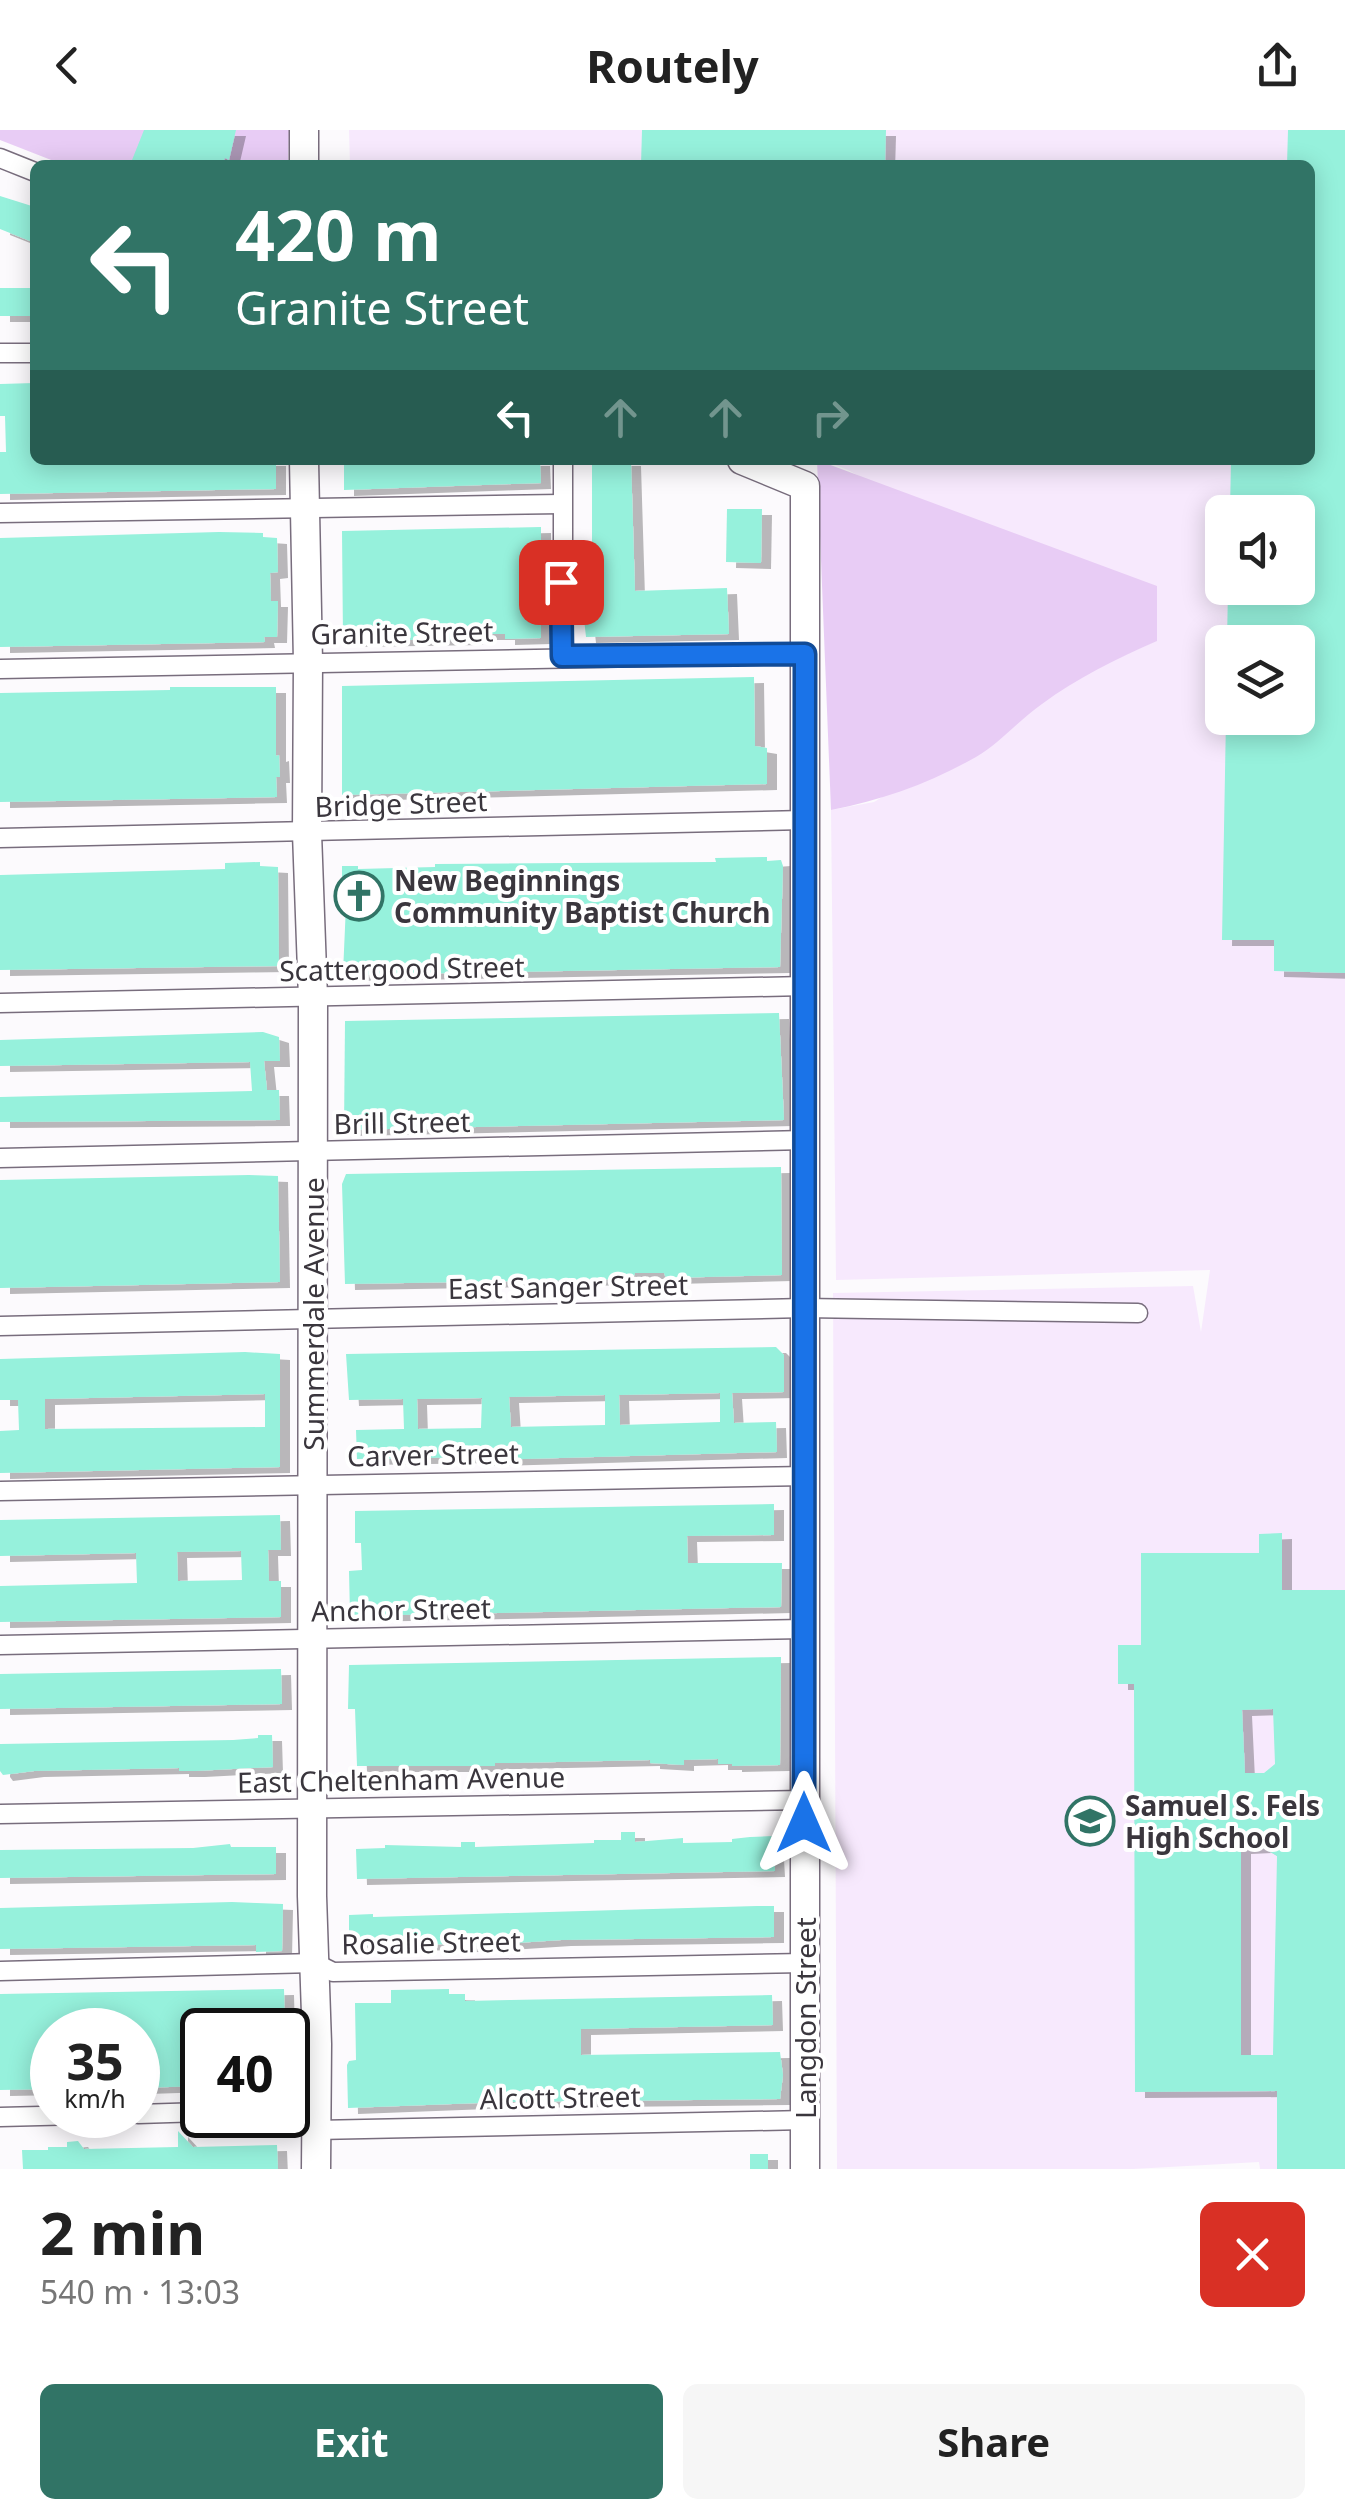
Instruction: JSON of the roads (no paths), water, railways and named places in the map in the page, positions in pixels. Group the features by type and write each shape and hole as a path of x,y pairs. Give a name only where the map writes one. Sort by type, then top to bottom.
{"street":[{"path":"304,130 304,160"},
{"path":"0,158 30,170"},
{"path":"0,353 30,353"},
{"name":"Summerdale Avenue","path":"304,465 307,834 313,998 315,1963 310,2049"},
{"path":"562,465 562,656"},
{"name":"Langdon Street","path":"754,465 805,486 805,2169"},
{"path":"0,514 562,504"},
{"name":"Granite Street","path":"0,669 805,654"},
{"name":"Bridge Street","path":"0,838 804,820"},
{"name":"Scattergood Street","path":"0,1003 804,986"},
{"name":"Brill Street","path":"0,1158 806,1140"},
{"name":"East Sanger Street","path":"0,1326 804,1308 1138,1313"},
{"name":"Carver Street","path":"0,1491 806,1476"},
{"name":"Anchor Street","path":"0,1646 804,1629"},
{"name":"East Cheltenham Avenue","path":"0,1814 803,1800"},
{"name":"Rosalie Street","path":"0,1972 315,1963 334,1972 805,1963"},
{"path":"0,2117 30,2116"},
{"name":"Alcott Street","path":"310,2117 805,2120"},
{"name":"Summerdale Avenue","path":"310,2138 316,2169"}],"place":[{"name":"New Beginnings Community Baptist Church","path":"359,896"},
{"name":"Samuel S. Fels High School","path":"1090,1821"}]}
